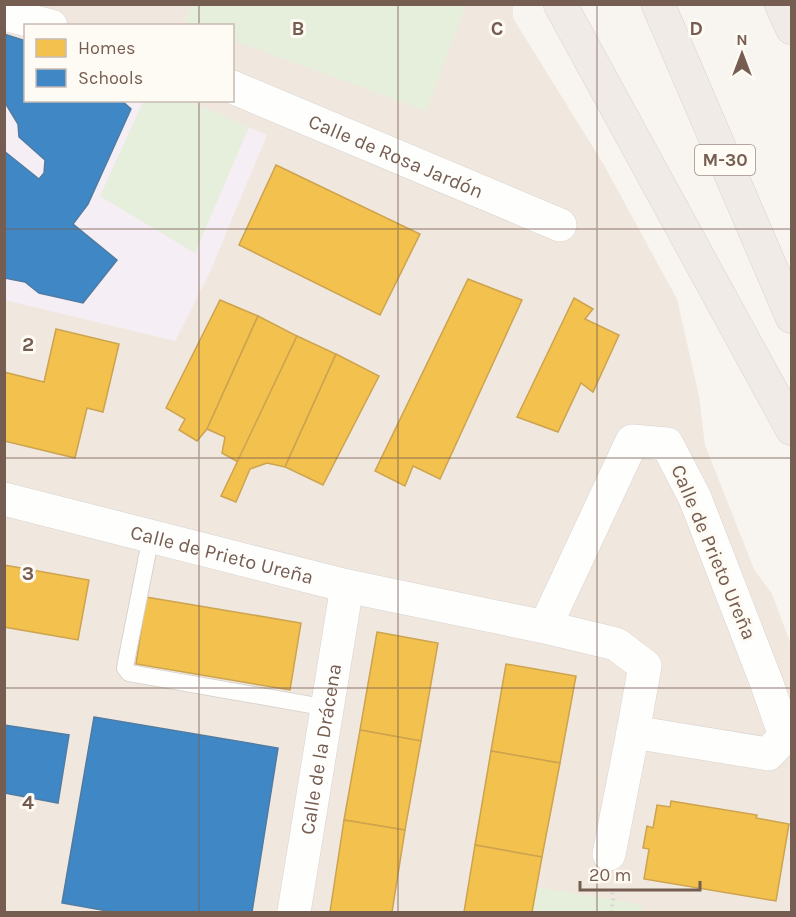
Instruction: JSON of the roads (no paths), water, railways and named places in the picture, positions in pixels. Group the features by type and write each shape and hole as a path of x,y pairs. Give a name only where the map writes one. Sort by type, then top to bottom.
{"highway":[{"path":"560,4 792,429"},
{"name":"M-30","path":"658,4 792,316"},
{"path":"781,4 792,28"}],"street":[{"path":"4,14 43,24"},
{"name":"Calle de Rosa Jardón","path":"234,88 560,225"},
{"name":"Calle de Prieto Ureña","path":"545,627 632,441 667,444 695,498 785,736 768,754 633,732"},
{"name":"Calle de Prieto Ureña","path":"4,499 348,586 616,644 645,666 609,854"},
{"name":"Calle de la Drácena","path":"294,912 348,586"}],"lane":[{"path":"151,536 126,662 129,673 328,708"}]}
